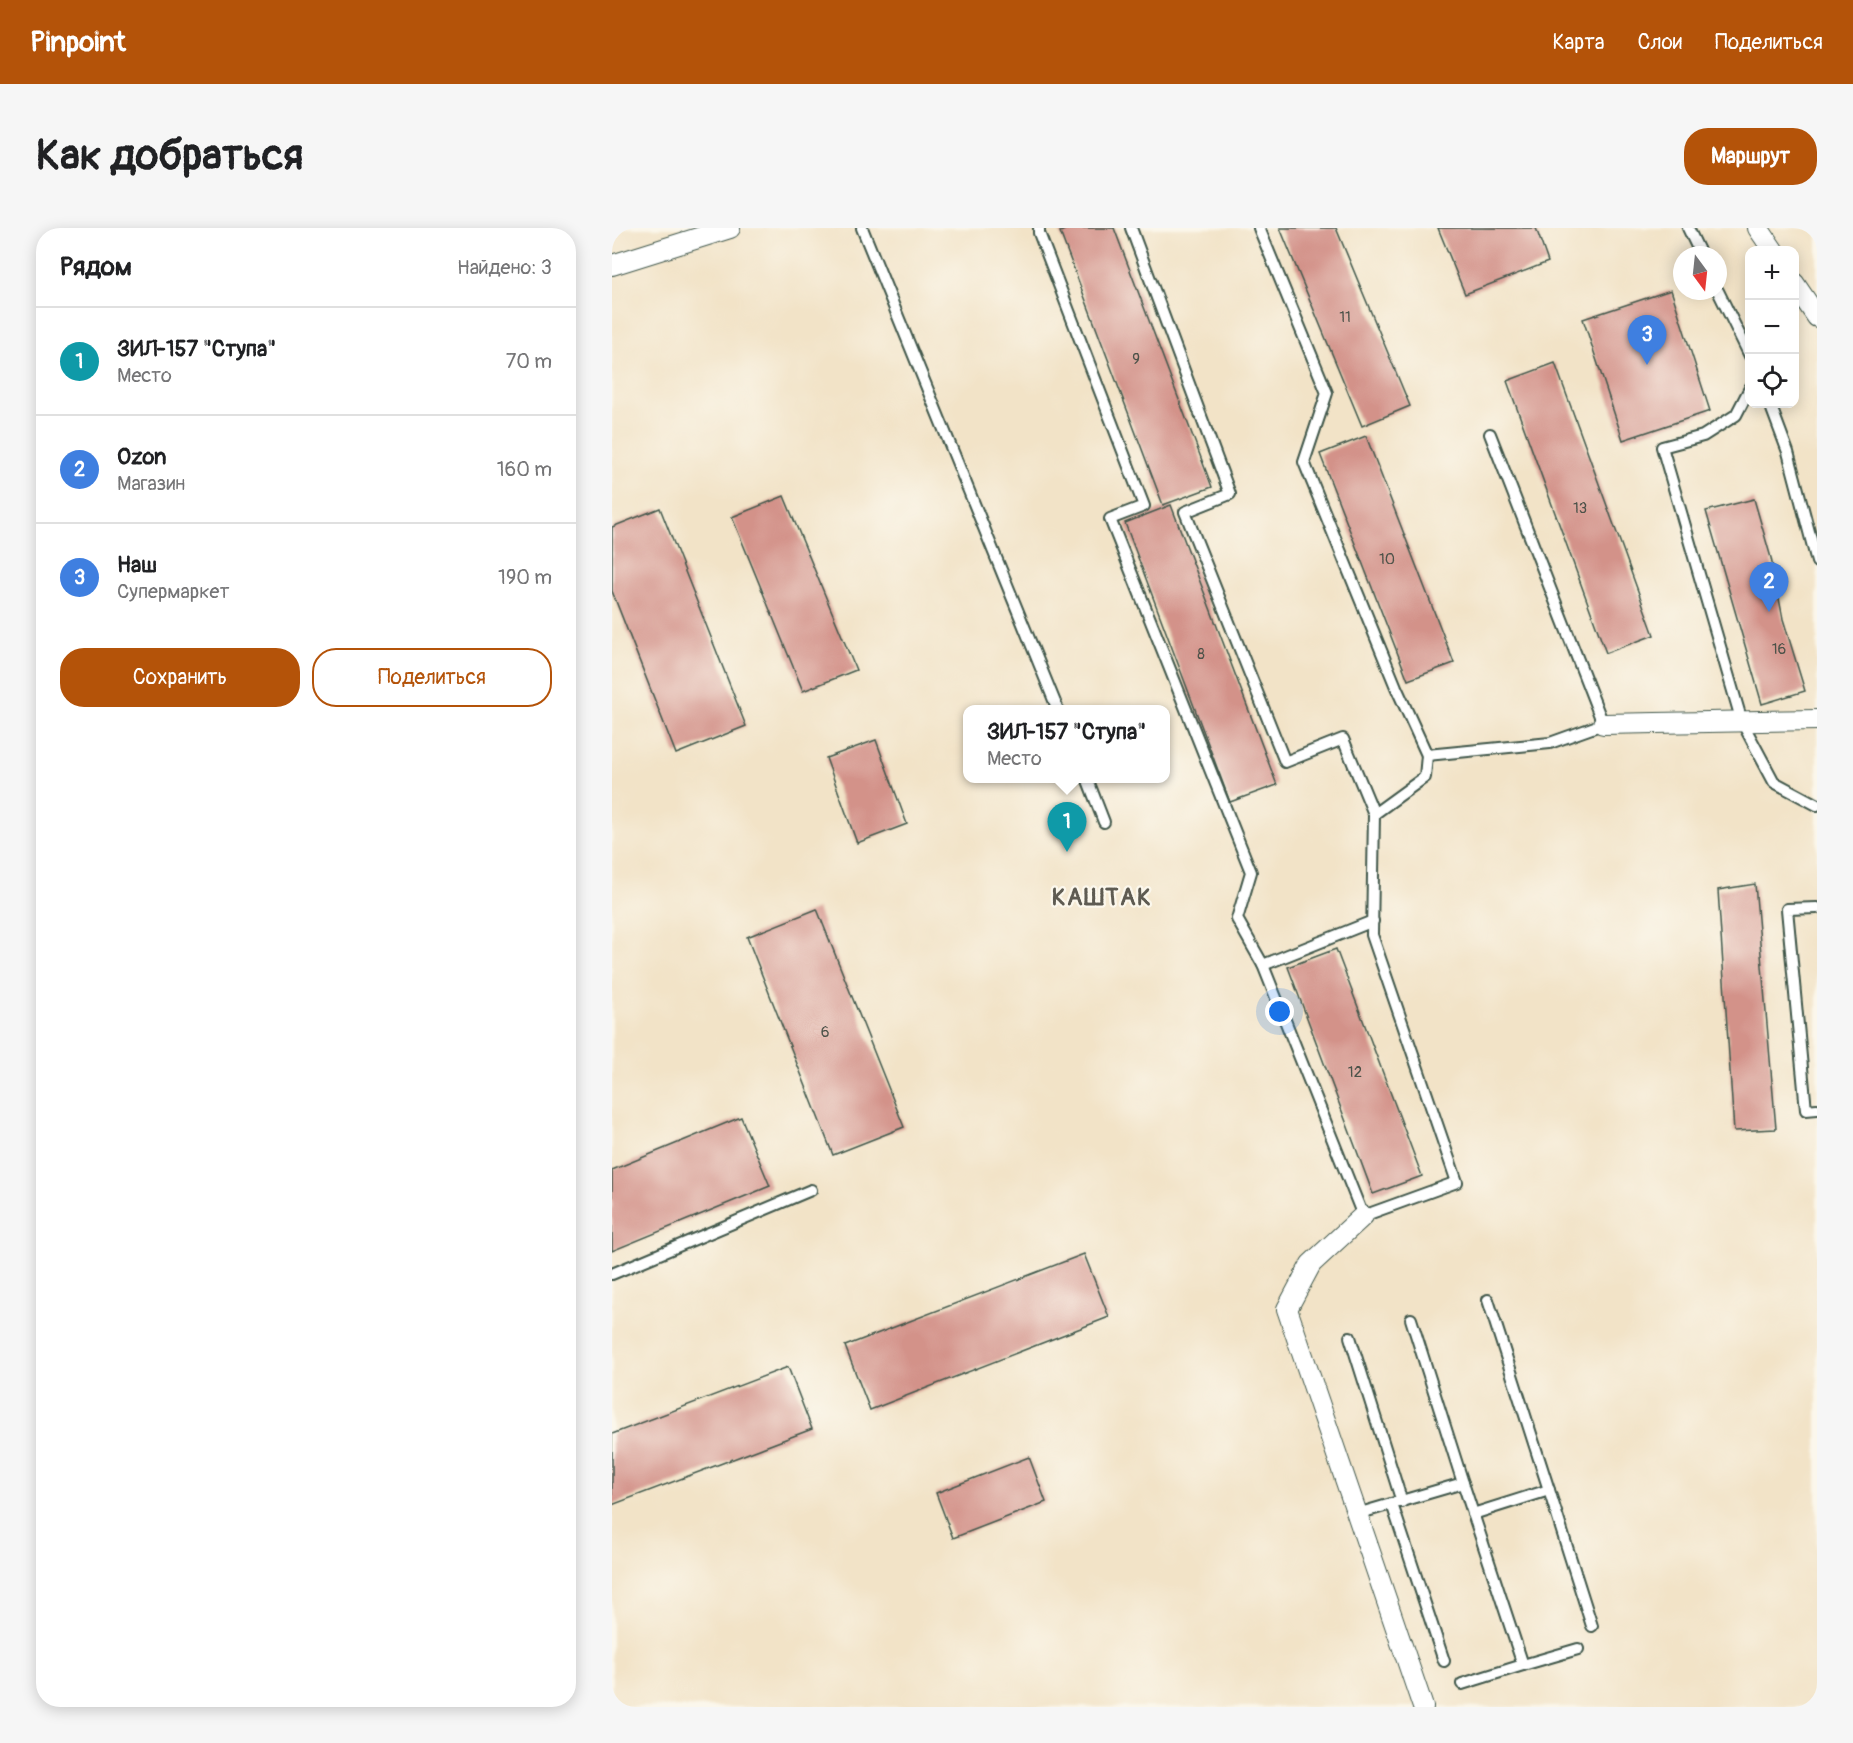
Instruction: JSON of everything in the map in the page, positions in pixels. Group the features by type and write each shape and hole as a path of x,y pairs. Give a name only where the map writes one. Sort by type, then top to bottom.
{"street":[{"path":"612,265 729,228"},
{"path":"1758,228 1770,246"},
{"path":"1799,290 1817,317"},
{"path":"1603,724 1817,720"},
{"path":"1363,1216 1311,1264 1287,1309 1423,1707"}],"lane":[{"path":"862,228 1056,705"},
{"path":"1040,228 1144,506 1110,519 1251,872 1237,919 1263,965 1363,1216 1457,1182 1372,934 1374,814 1343,739 1285,762 1185,512 1230,494 1131,228"},
{"path":"1259,228 1327,393 1304,462 1396,687 1427,755 1425,777 1374,814"},
{"path":"1688,228 1697,246"},
{"path":"1722,300 1748,354"},
{"path":"1745,396 1736,415 1703,436 1662,447 1742,722 1774,782 1817,805"},
{"path":"1772,408 1788,452 1817,562"},
{"path":"1427,755 1550,743 1603,724 1490,434"},
{"path":"1088,783 1104,822"},
{"path":"1817,908 1787,909 1806,1110 1817,1109"},
{"path":"1263,965 1373,921"},
{"path":"612,1274 811,1190"},
{"path":"1488,1300 1592,1626"},
{"path":"1411,1319 1523,1665"},
{"path":"1350,1337 1444,1661"},
{"path":"1357,1515 1463,1483"},
{"path":"1473,1514 1549,1490"},
{"path":"1462,1684 1578,1649"}],"building":[{"path":"1069,228 1114,228 1212,487 1163,505 1060,232"},
{"path":"1280,228 1336,228 1410,406 1362,426"},
{"path":"1438,228 1536,228 1548,262 1465,294"},
{"path":"1671,290 1710,411 1623,440 1583,319"},
{"path":"1555,363 1654,635 1606,653 1507,381"},
{"path":"1366,436 1454,663 1408,680 1320,454"},
{"path":"784,496 856,670 803,691 732,517"},
{"path":"1754,499 1771,558 1783,619 1805,691 1762,704 1706,511"},
{"path":"1171,505 1277,785 1230,802 1125,523"},
{"path":"660,508 746,726 676,754 612,591 612,527"},
{"path":"876,740 907,824 857,843 826,758"},
{"path":"1755,884 1776,1129 1734,1131 1718,890"},
{"path":"817,909 904,1127 833,1155 747,937"},
{"path":"1336,949 1422,1176 1373,1194 1288,967"},
{"path":"741,1117 770,1186 612,1251 612,1170"},
{"path":"1084,1254 1109,1317 870,1410 845,1346"},
{"path":"788,1367 812,1429 612,1505 612,1434"},
{"path":"1029,1457 1046,1502 953,1538 936,1493"}],"place":[{"name":"Наш","path":"1647,365"},
{"name":"Ozon","path":"1769,612"},
{"name":"ЗИЛ-157 \"Ступа\"","path":"1067,852"}],"district":[{"name":"КАШТАК","path":"1102,897"}]}
